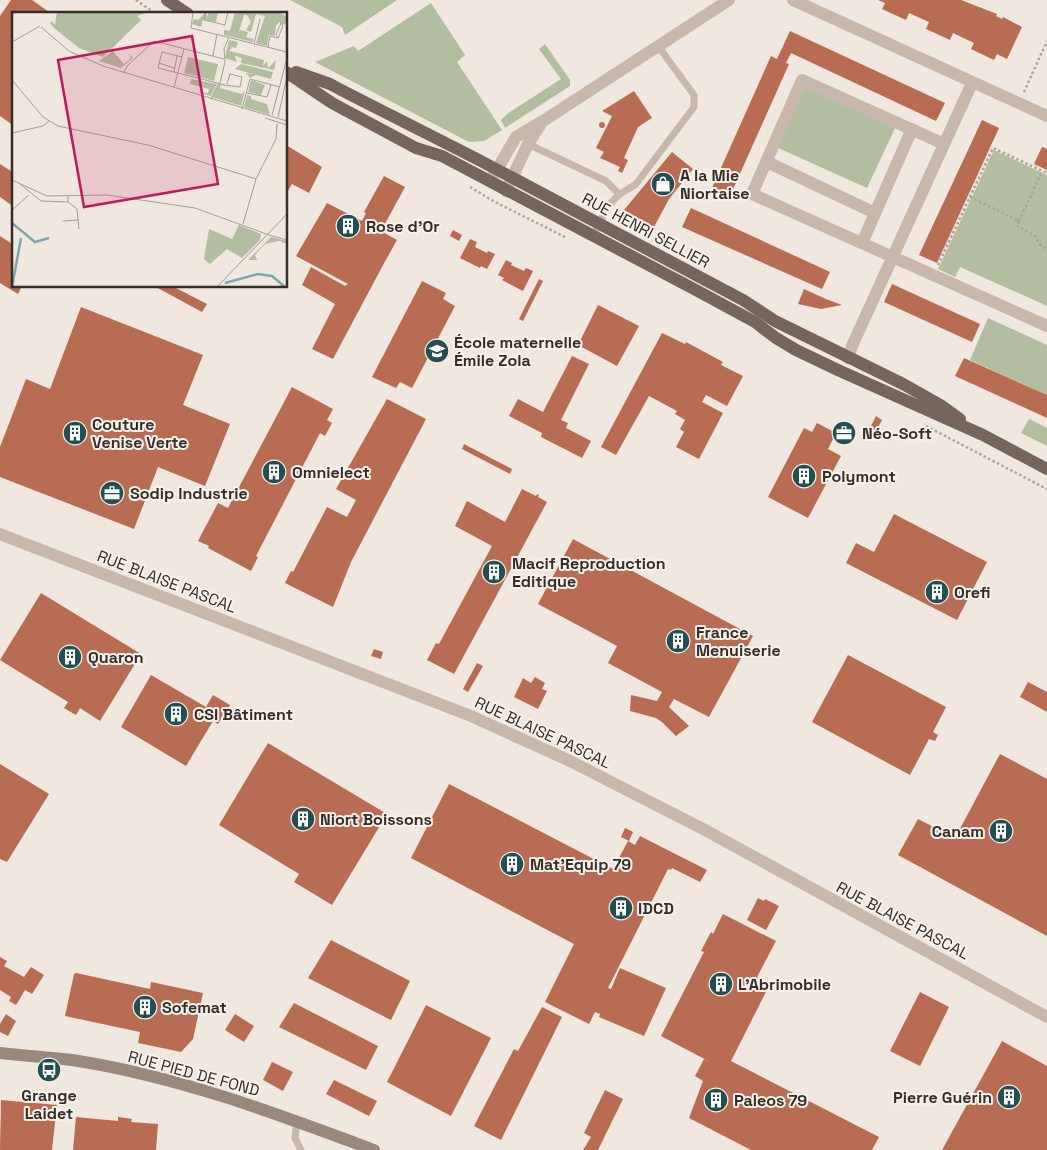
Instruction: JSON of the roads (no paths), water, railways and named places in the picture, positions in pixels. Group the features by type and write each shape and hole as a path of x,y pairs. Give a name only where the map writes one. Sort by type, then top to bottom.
{"main road":[{"path":"167,0 185,12"},
{"name":"RUE HENRI SELLIER","path":"288,71 330,84 496,169 743,300 775,321 903,384 942,406 983,435"},
{"name":"RUE HENRI SELLIER","path":"288,71 332,103 416,148 442,156 755,322 796,350 983,435 1047,469"},
{"name":"RUE PIED DE FOND","path":"0,1053 72,1060 155,1077 222,1095 297,1120 367,1149"}],"street":[{"path":"490,183 496,169 516,137 728,0"},
{"path":"794,0 1047,116"},
{"path":"944,144 802,80 752,194 1047,326"},
{"path":"848,358 972,83"},
{"path":"506,191 528,144 543,121"},
{"path":"862,243 912,129"},
{"path":"767,162 875,213"},
{"name":"RUE BLAISE PASCAL","path":"0,534 471,716 570,761 705,830 1047,1017"}],"lane":[{"path":"593,236 620,194 628,191 636,184 694,107 694,95 658,46"},
{"path":"528,144 606,181 620,194"},
{"path":"297,1120 295,1138 301,1150"}],"place":[{"name":"A la Mie Niortaise","path":"663,184"},
{"name":"Rose d'Or","path":"348,226"},
{"name":"École maternelle Émile Zola","path":"437,351"},
{"name":"Couture Venise Verte","path":"75,433"},
{"name":"Néo-Soft","path":"844,433"},
{"name":"Omnielect","path":"274,472"},
{"name":"Polymont","path":"804,476"},
{"name":"Sodip Industrie","path":"112,493"},
{"name":"Macif Reproduction Editique","path":"494,572"},
{"name":"Orefi","path":"937,592"},
{"name":"France Menuiserie","path":"678,641"},
{"name":"Quaron","path":"70,657"},
{"name":"CSI Bâtiment","path":"176,714"},
{"name":"Niort Boissons","path":"303,819"},
{"name":"Canam","path":"1001,831"},
{"name":"Mat'Equip 79","path":"512,864"},
{"name":"IDCD","path":"621,908"},
{"name":"L'Abrimobile","path":"721,984"},
{"name":"Sofemat","path":"145,1007"},
{"name":"Grange Laidet","path":"49,1070"},
{"name":"Pierre Guérin","path":"1009,1097"},
{"name":"Paleos 79","path":"716,1100"}]}
